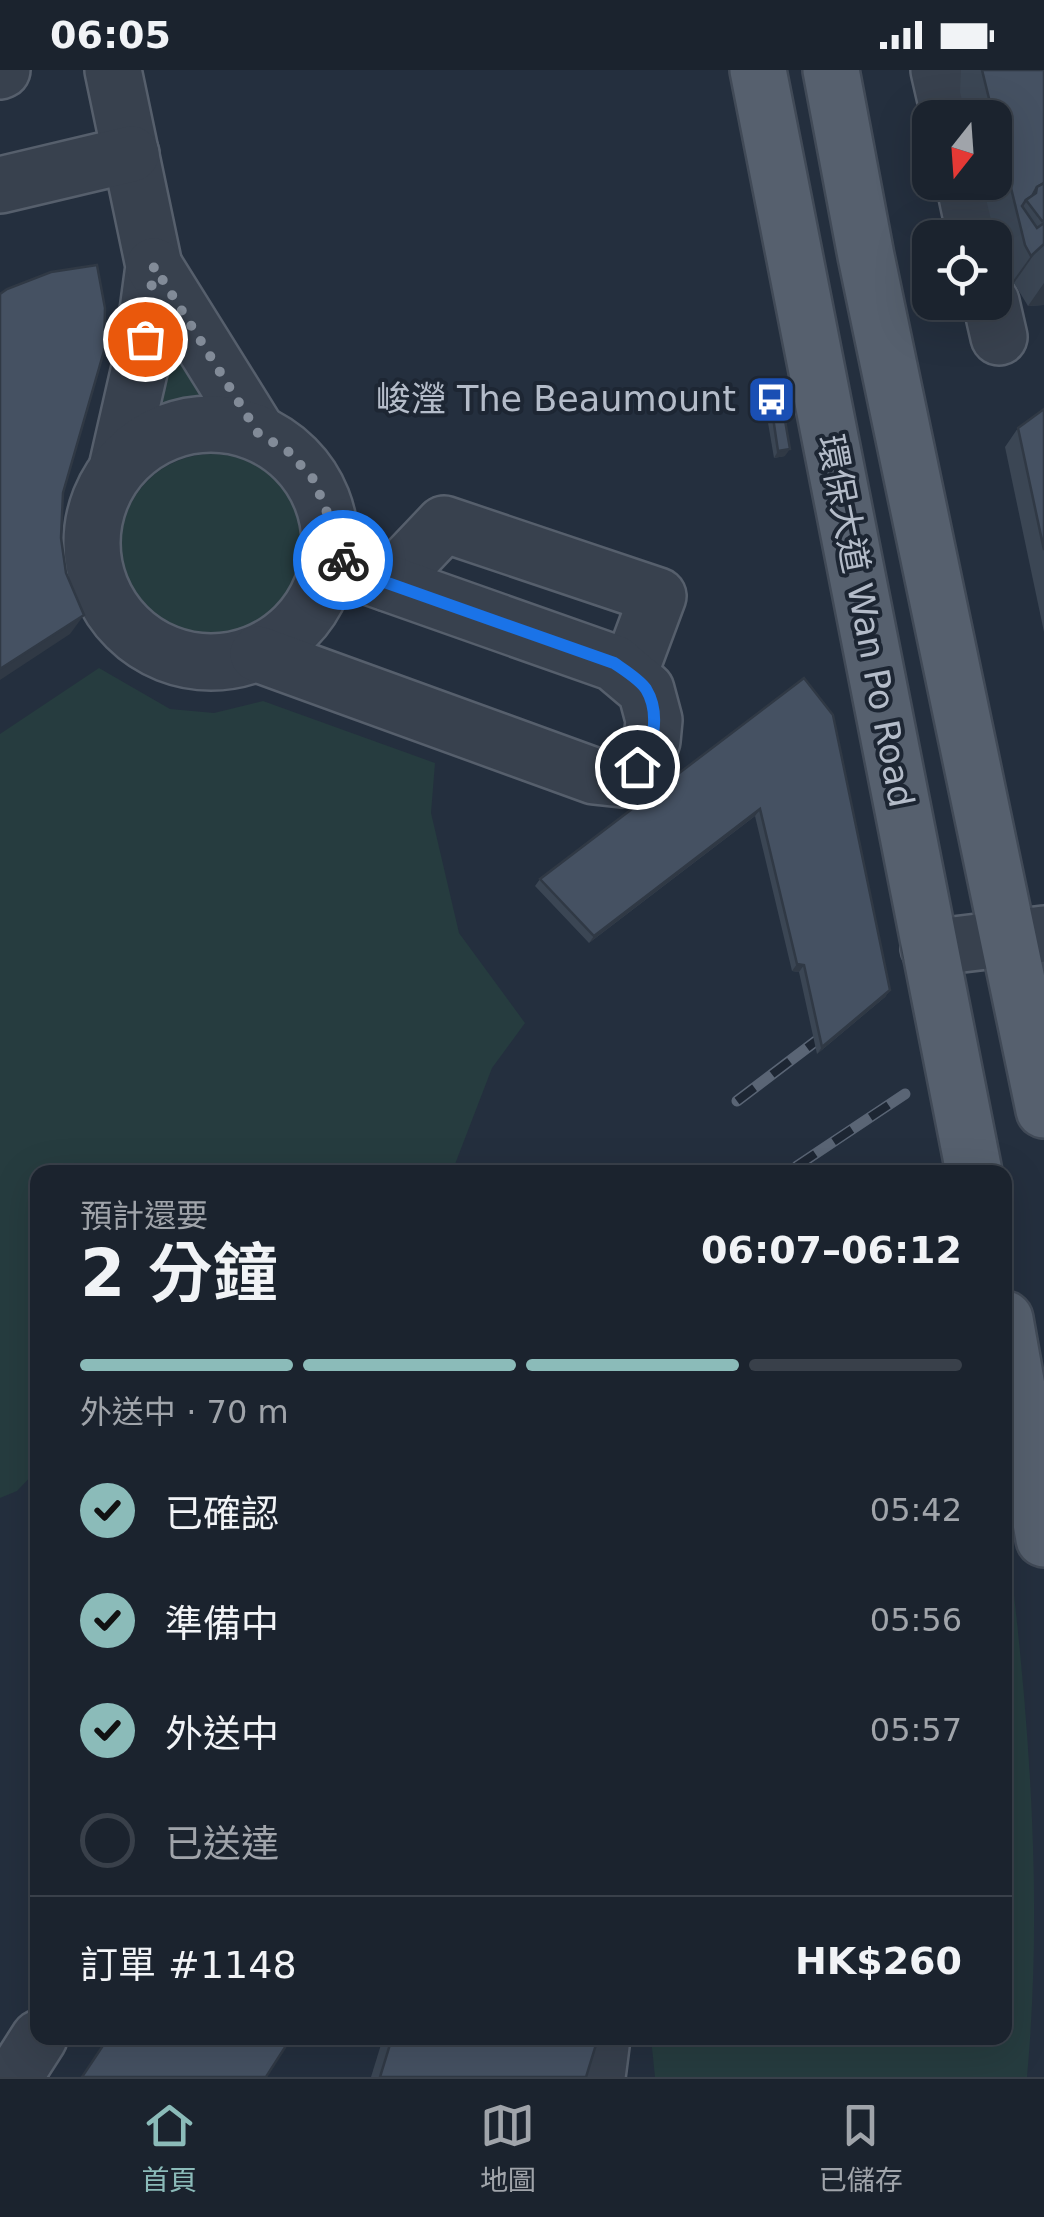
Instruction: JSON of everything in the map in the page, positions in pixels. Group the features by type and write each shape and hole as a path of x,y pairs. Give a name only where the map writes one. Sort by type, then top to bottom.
{"main road":[{"name":"環保大道 Wan Po Road","path":"758,70 973,1165"},
{"name":"環保大道 Wan Po Road","path":"831,70 866,256 1026,936 1044,1110"},
{"path":"1012,1358 1044,1539"}],"street":[{"path":"112,70 154,266 140,362 117,468 98,502 91,541 96,580 115,616 144,642 180,659 219,664 258,654 287,638 309,613 325,584 331,552 328,515 314,480 289,452 258,433 220,423 182,427 146,442 117,468"},
{"path":"939,70 946,100"},
{"path":"0,185 131,154"},
{"path":"154,266 258,433"},
{"path":"388,582 444,524 658,596 629,674"},
{"path":"258,654 607,780 622,779 645,759 654,720 646,690 614,663 362,574 331,552"},
{"path":"930,948 1026,936"},
{"path":"14,2077 35,2045"},
{"path":"597,2077 601,2045"}],"green space":[{"path":"166,324 214,402 176,405 148,421"},
{"path":"212,454 247,461 276,481 296,510 303,545 296,580 276,609 247,629 212,636 177,629 148,609 128,580 121,545 128,510 148,481 177,461"},
{"path":"99,668 170,709 214,713 263,701 435,763 431,813 459,933 525,1023 492,1068 455,1165 30,1165 30,1477 17,1491 0,1498 0,734"},
{"path":"1012,1579 1027,1727 1034,1867 1027,2077 655,2077 652,2045 1012,2045"}],"building":[{"path":"982,70 1044,70 1044,183 1022,206 1037,228 1044,223 1044,244 1031,256 1012,192 1012,100 989,100"},
{"path":"1044,183 1044,220 1042,221 1026,200"},
{"path":"97,265 105,308 104,351 63,493 61,538 66,573 84,615 0,669 0,294 51,272"},
{"path":"782,403 790,449 778,451 771,404"},
{"path":"1044,409 1044,550 1018,428"},
{"path":"804,678 833,715 890,990 822,1047 804,965 797,964 760,809 594,936 540,879"},
{"path":"103,2045 287,2045 266,2077 82,2077"},
{"path":"390,2045 596,2045 586,2077 380,2077"}],"railway":[{"path":"737,1101 816,1041"},
{"path":"798,1165 905,1094"}],"way so far":[{"path":"145,339 154,266 258,433 289,452 314,480 328,515 331,552 343,560"}],"place":[{"name":"峻瀅 The Beaumount","path":"771,399"}],"route":[{"path":"343,560 362,574 614,663 646,690 654,720 652,741 637,767"}]}
